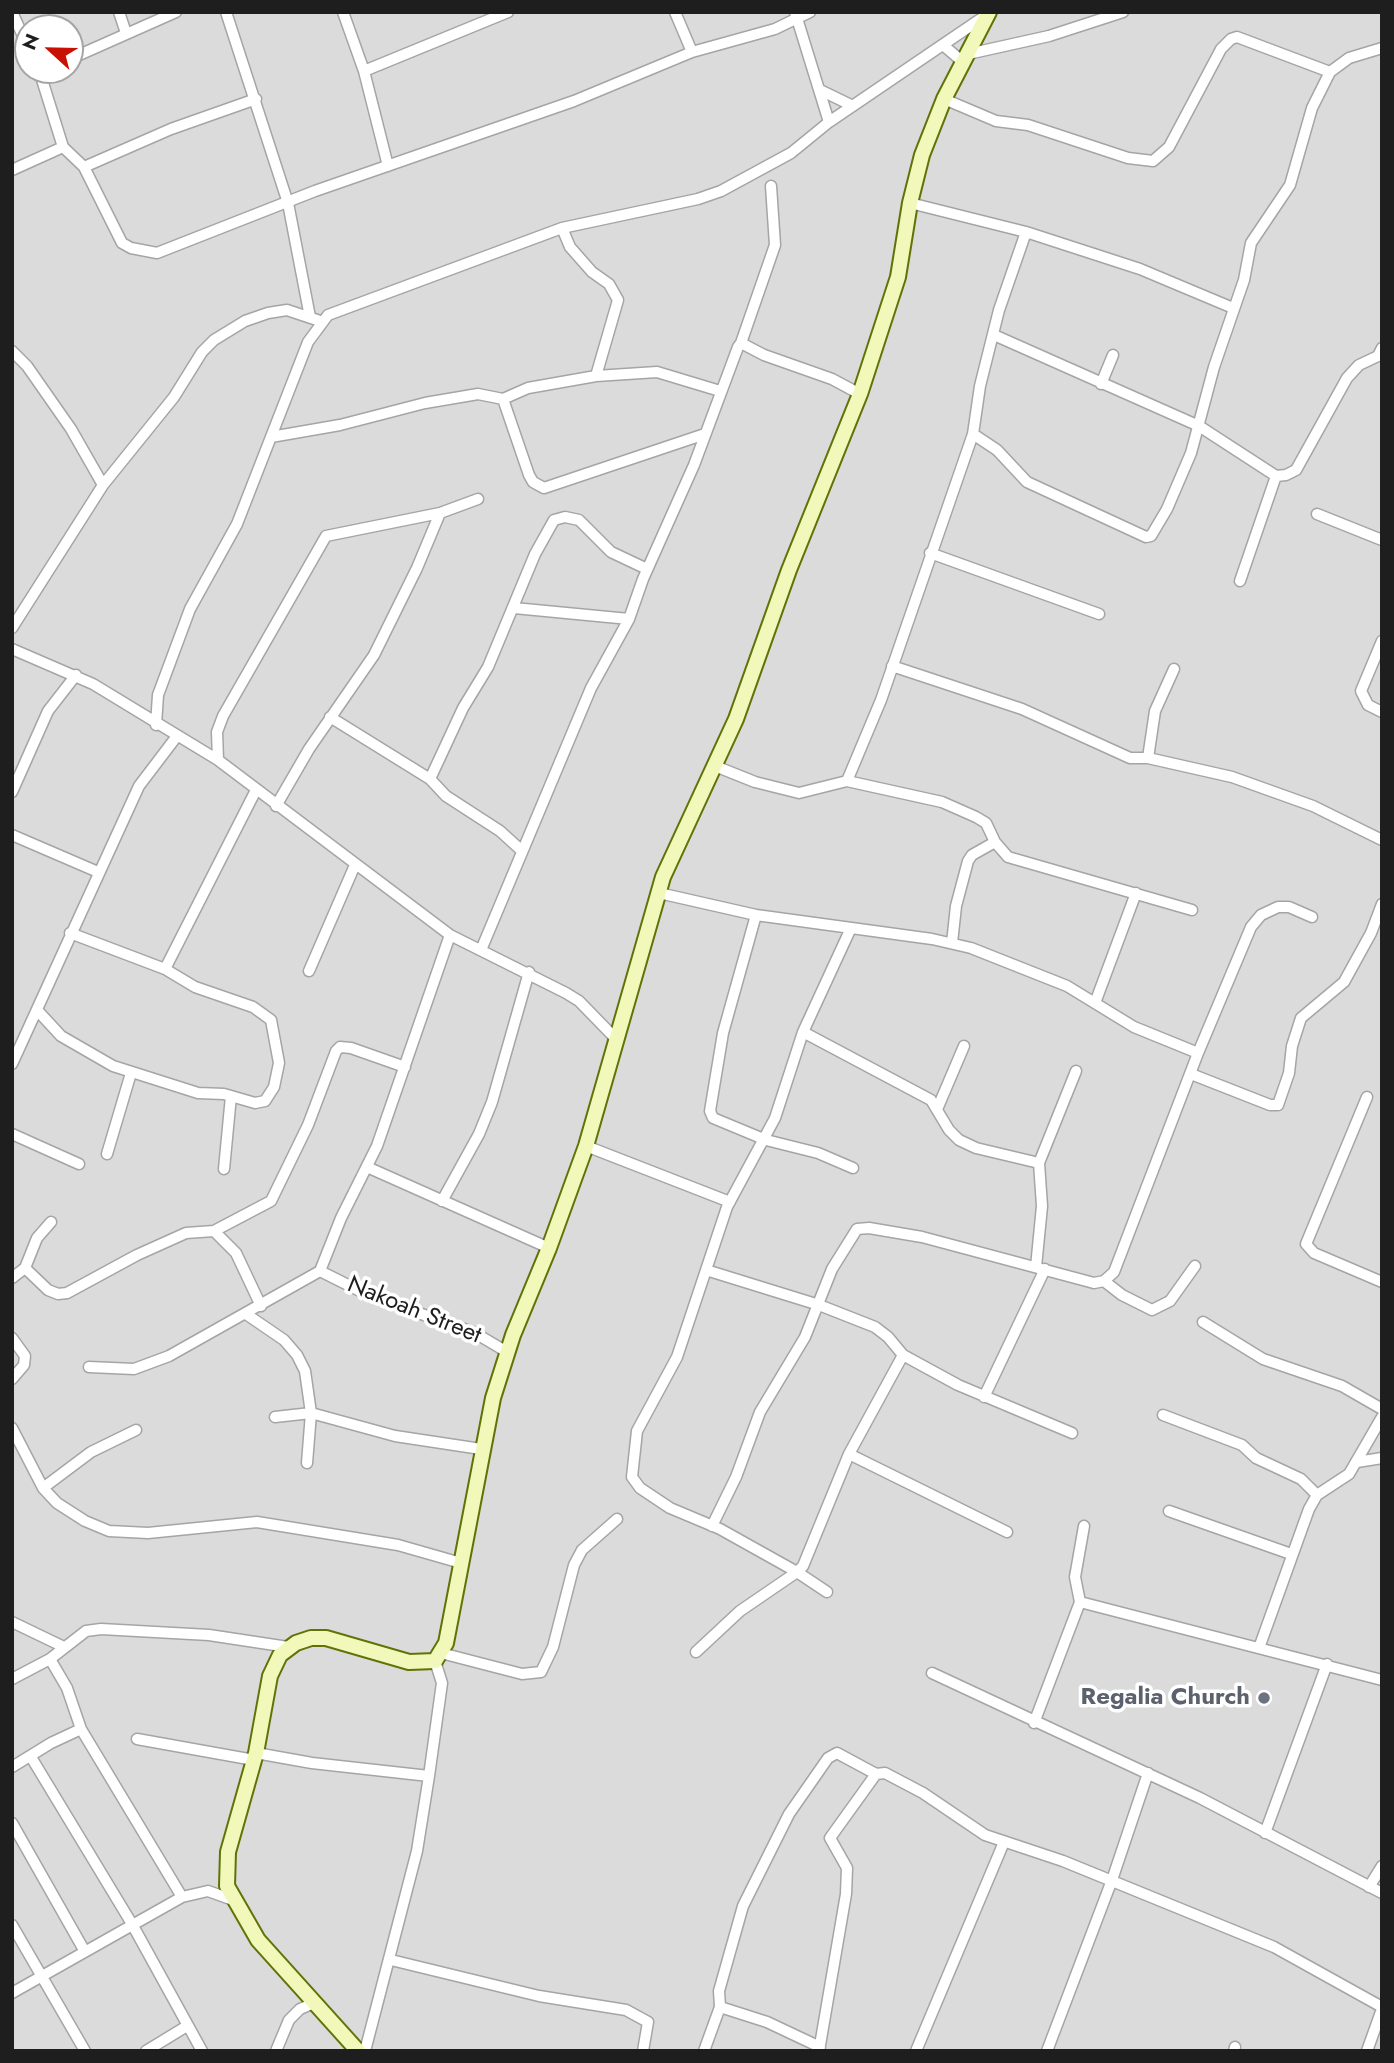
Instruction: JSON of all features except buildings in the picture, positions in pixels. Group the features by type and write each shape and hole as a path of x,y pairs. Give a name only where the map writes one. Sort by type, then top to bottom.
{"street":[{"path":"119,12 126,33"},
{"path":"84,52 176,12"},
{"path":"156,725 158,695 190,609 237,524 315,319 288,203 226,12"},
{"path":"344,12 364,71 388,166"},
{"path":"364,71 508,12"},
{"path":"675,12 692,51"},
{"path":"46,84 63,147 84,167 122,243 145,252 172,249 388,166 574,102 692,51 810,12"},
{"path":"943,45 966,58 1049,36 1123,12"},
{"path":"365,2051 391,1960 417,1851 441,1693 438,1657 450,1634 481,1449 507,1352 586,1146 615,1038 676,845 715,766 860,394 898,277 910,203 922,155 944,99 989,13"},
{"path":"12,628 103,485 174,397 202,352 214,340 245,321 268,313 287,310 315,319 341,307 385,295 447,269 562,228 698,199 721,191 790,153 829,122 989,13"},
{"path":"796,17 829,122"},
{"path":"944,99 996,121 1028,125 1128,158 1153,161 1169,148 1221,49 1231,39 1237,37 1331,72"},
{"path":"973,433 1003,456 1027,482 1146,537 1155,531 1181,480 1199,426 1233,308 1244,280 1251,243 1290,185 1312,108 1331,72 1349,58 1382,48"},
{"path":"820,90 853,106"},
{"path":"84,167 256,99"},
{"path":"12,170 63,147"},
{"path":"481,950 591,688 629,619 647,569 741,343 773,256 775,232 771,186"},
{"path":"910,203 1026,232 1140,269 1233,308"},
{"path":"562,228 570,247 592,272 615,292 618,300 596,376"},
{"path":"847,781 892,667 973,433 980,386 1006,283 1026,232"},
{"path":"994,335 1199,426 1276,476 1296,470 1347,378 1359,365 1381,354"},
{"path":"741,343 764,355 832,379 860,394"},
{"path":"12,351 27,366 71,429 103,485"},
{"path":"1101,384 1113,355"},
{"path":"271,437 340,425 425,403 478,394 503,399 528,388 596,376 651,371 720,391"},
{"path":"503,399 529,475 533,482 544,488 705,434"},
{"path":"1240,581 1276,476"},
{"path":"218,760 217,732 223,716 326,536 334,532 440,513 478,499"},
{"path":"276,806 330,717 374,654 417,568 440,513"},
{"path":"1317,514 1382,540"},
{"path":"430,779 463,708 488,667 545,532 559,518 579,520 611,552 647,569"},
{"path":"930,553 1099,614"},
{"path":"514,608 629,619"},
{"path":"1382,641 1361,691 1368,705 1382,712"},
{"path":"12,649 76,675 218,760 450,935 529,972 579,1001 615,1038"},
{"path":"892,667 955,684 1023,709 1130,758 1148,758 1244,781 1313,806 1382,840"},
{"path":"1148,758 1155,711 1174,669"},
{"path":"12,792 48,711 76,675"},
{"path":"330,717 430,779 446,796 500,831 522,850"},
{"path":"12,1065 139,786 177,736"},
{"path":"715,766 755,782 799,793 847,781 942,802 986,823 995,842 1008,857 1192,910"},
{"path":"165,969 256,790"},
{"path":"12,835 98,872"},
{"path":"952,943 956,906 968,861 995,842"},
{"path":"309,971 355,865"},
{"path":"659,893 756,915 952,943 1033,971 1134,1027 1198,1053"},
{"path":"1095,1003 1136,893"},
{"path":"1191,1074 1270,1105 1278,1105 1289,1073 1292,1046 1301,1018 1344,982 1371,933 1382,904"},
{"path":"712,1526 736,1477 760,1412 805,1337 852,1232 861,1227 922,1237 1094,1283 1104,1281 1114,1272 1198,1053 1251,927 1261,915 1278,907 1289,907 1312,917"},
{"path":"756,915 723,1033 710,1111 713,1118 720,1122 766,1140 818,1153 853,1168"},
{"path":"827,1592 797,1572 712,1526 670,1508 640,1488 632,1478 631,1469 637,1431 677,1357 730,1202 766,1140 803,1032 851,928"},
{"path":"37,1010 53,1029 82,1051 131,1073 198,1093 232,1096 255,1103 261,1103 270,1096 279,1053 271,1020 253,1007 195,987 165,969 70,933"},
{"path":"89,1367 134,1369 148,1365 261,1306 320,1271 366,1167 405,1067 450,935"},
{"path":"442,1201 479,1134 492,1102 529,972"},
{"path":"803,1032 910,1087 938,1107 949,1130 959,1140 976,1148 1039,1163"},
{"path":"938,1107 964,1046"},
{"path":"25,1268 48,1290 58,1294 67,1293 137,1255 186,1233 214,1231 271,1201 308,1125 335,1051 340,1047 351,1048 405,1067"},
{"path":"984,1397 1041,1268 1042,1206 1039,1163 1076,1071"},
{"path":"107,1154 131,1073"},
{"path":"224,1169 232,1096"},
{"path":"1367,1097 1306,1244 1314,1253 1382,1282"},
{"path":"13,1136 79,1164"},
{"path":"586,1146 730,1202"},
{"path":"366,1167 549,1248"},
{"path":"12,1278 25,1268 37,1238 51,1222"},
{"path":"214,1231 236,1253 261,1306"},
{"path":"1104,1281 1122,1295 1152,1310 1170,1301 1195,1266"},
{"path":"706,1270 819,1305 875,1327 888,1337 903,1355 984,1397 1072,1433"},
{"name":"Nakoah Street","path":"320,1271 368,1295 475,1333 507,1352"},
{"path":"246,1314 284,1340 298,1355 305,1371 311,1413 307,1464"},
{"path":"1203,1322 1263,1359 1342,1386 1382,1409"},
{"path":"12,1338 25,1356 24,1365 12,1379"},
{"path":"696,1652 740,1611 803,1566 849,1454 903,1355"},
{"path":"275,1417 311,1413 395,1436 481,1449"},
{"path":"1163,1415 1242,1445 1256,1458 1301,1479 1317,1495"},
{"path":"1259,1648 1291,1554 1317,1495 1349,1474 1382,1417"},
{"path":"12,1428 43,1488 66,1509 109,1531 148,1533 257,1522 398,1545 461,1563"},
{"path":"1375,1428 1382,1440"},
{"path":"43,1488 90,1452 136,1430"},
{"path":"849,1454 1007,1532"},
{"path":"1357,1462 1382,1458"},
{"path":"1169,1511 1291,1554"},
{"path":"358,2051 258,1940 227,1886 225,1866 255,1756 270,1675 280,1655 288,1647 319,1637 401,1662 438,1657 522,1674 541,1672 553,1647 578,1558 597,1535 617,1519"},
{"path":"1034,1723 1080,1602 1074,1577 1084,1526"},
{"path":"1080,1602 1382,1680"},
{"path":"12,1622 64,1647"},
{"path":"12,1679 50,1658 86,1632 101,1629 198,1634 288,1647"},
{"path":"50,1658 67,1688 81,1729 182,1897"},
{"path":"1265,1833 1327,1664"},
{"path":"932,1673 1034,1723 1148,1773 1382,1893"},
{"path":"12,1767 51,1743 81,1729"},
{"path":"137,1739 429,1776"},
{"path":"704,2051 720,2007 719,1991 743,1906 789,1814 833,1753 841,1754 876,1774 893,1777 923,1793 975,1829 1004,1842 1112,1880 1274,1947 1382,2008 1367,2051"},
{"path":"31,1757 132,1924 202,2051"},
{"path":"1047,2051 1112,1880 1148,1773"},
{"path":"720,2007 767,2022 820,2049 847,1881 847,1863 830,1838 876,1774"},
{"path":"12,1823 84,1950"},
{"path":"916,2051 1004,1842"},
{"path":"1369,1888 1382,1866"},
{"path":"12,1993 182,1897 208,1891 233,1900"},
{"path":"12,1925 85,2051"},
{"path":"391,1960 539,1996 639,2015 648,2022 643,2051"},
{"path":"276,2051 289,2020 300,2009 314,2003"},
{"path":"145,2051 187,2026"}],"shaded area":[{"path":"12,12 1382,12 1382,2051 12,2051"}],"place":[{"name":"Regalia Church","path":"1264,1698"}]}
